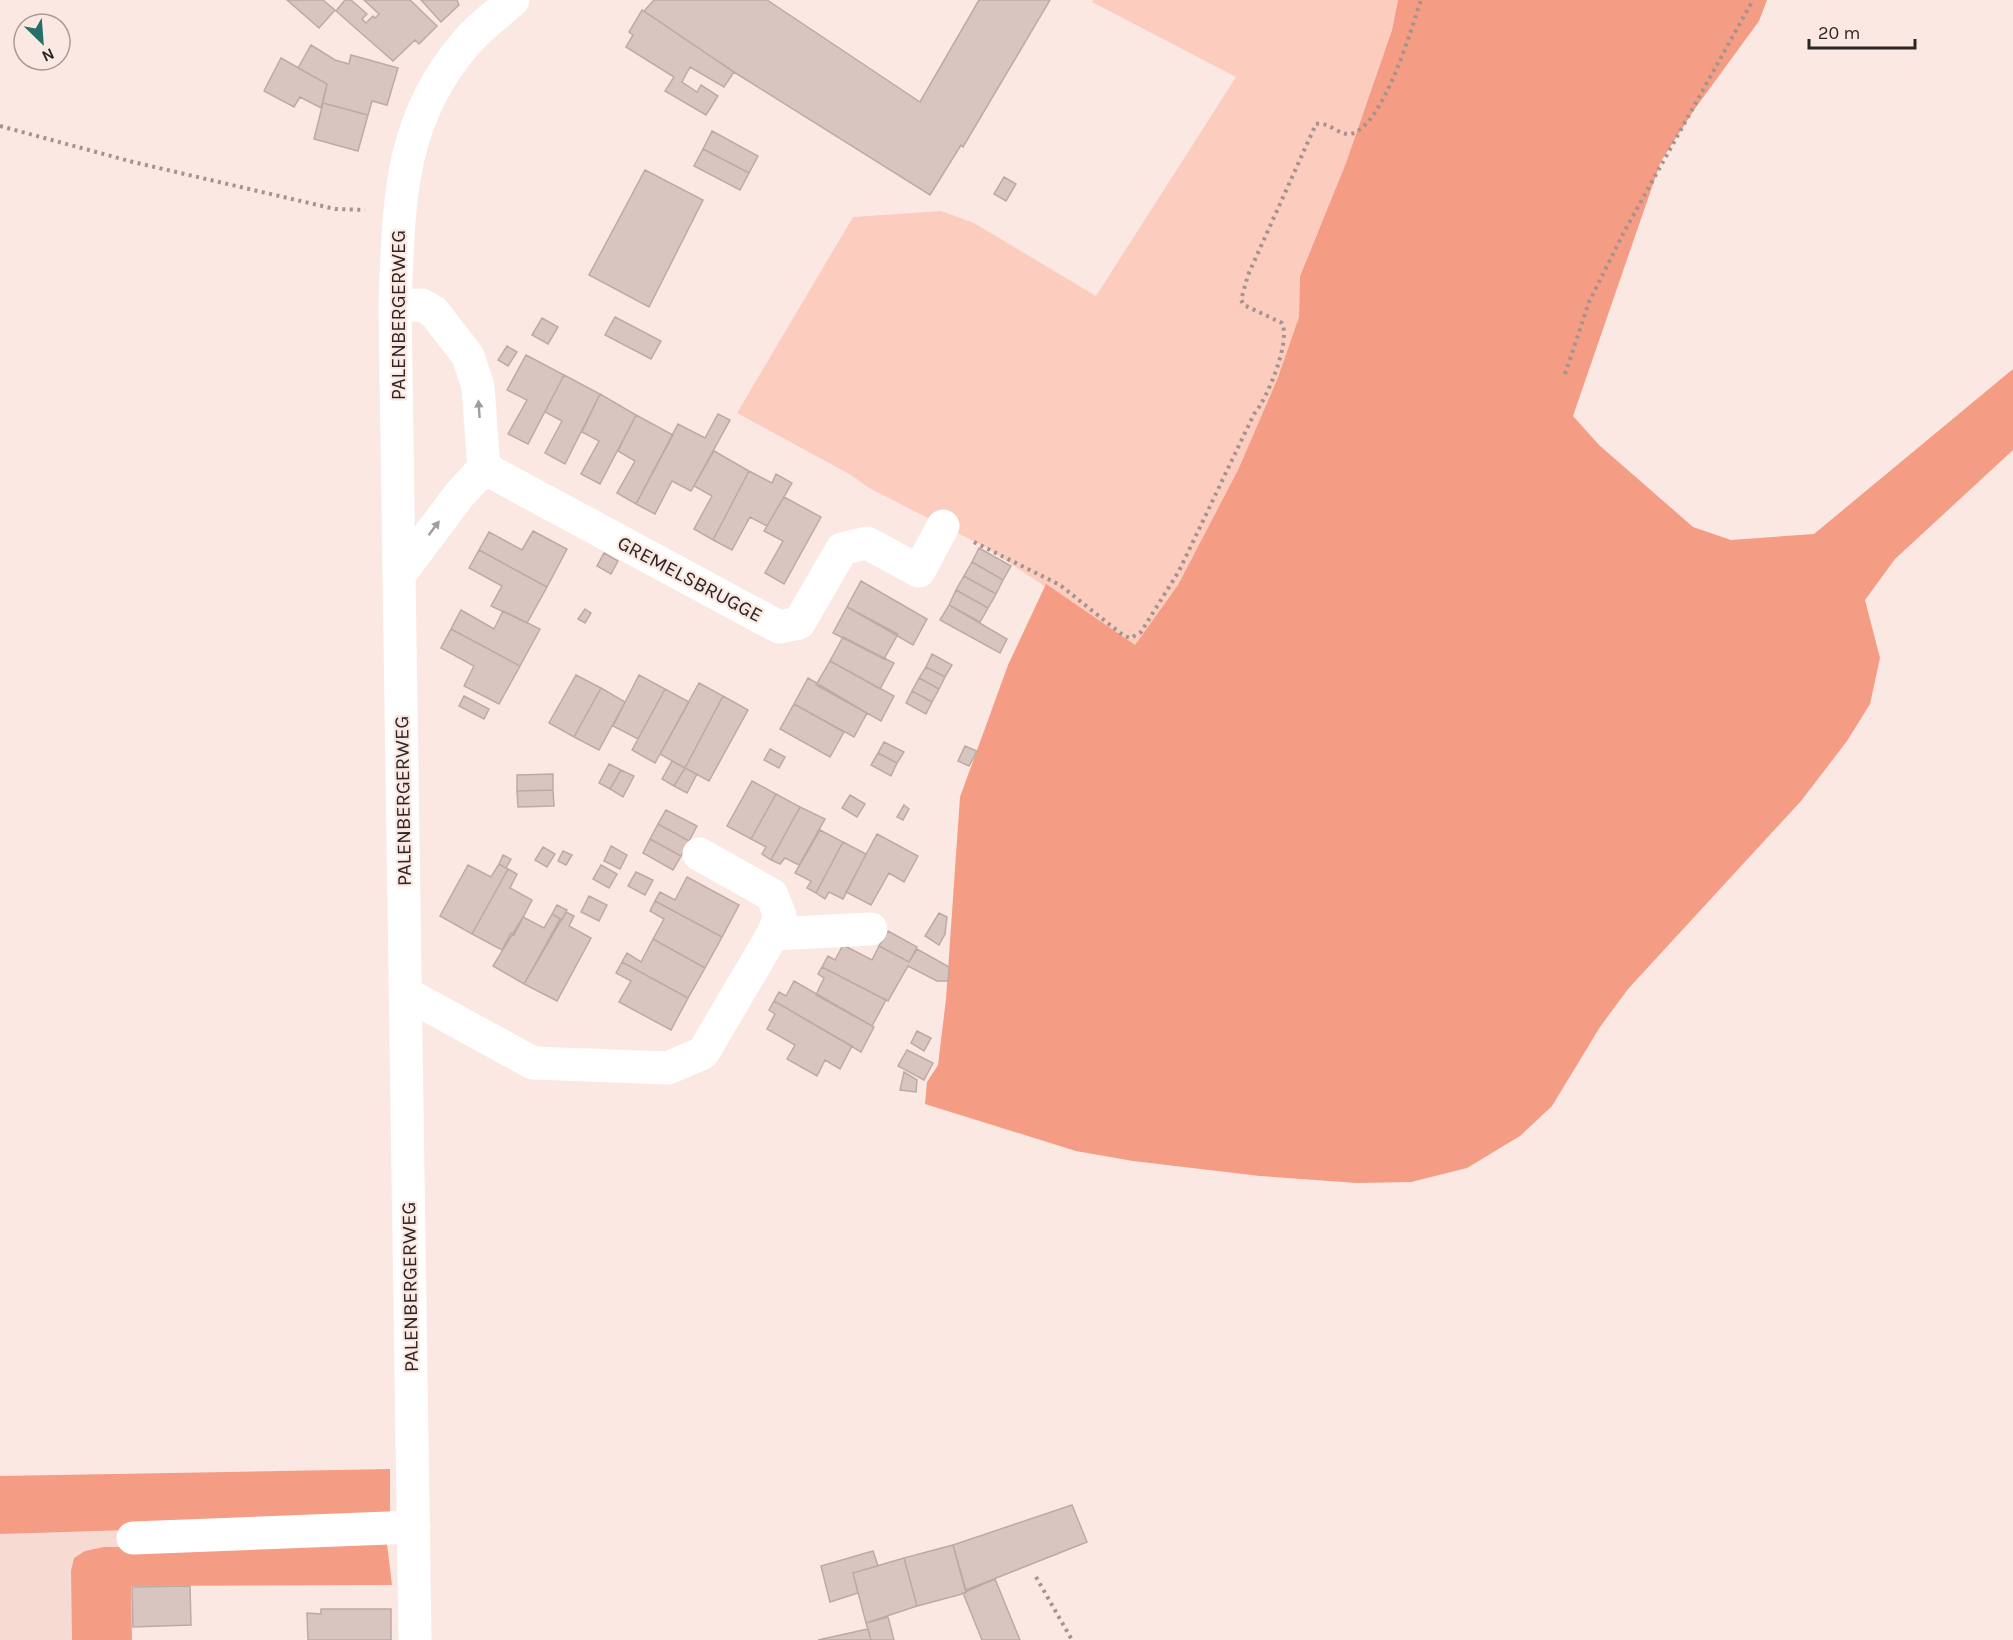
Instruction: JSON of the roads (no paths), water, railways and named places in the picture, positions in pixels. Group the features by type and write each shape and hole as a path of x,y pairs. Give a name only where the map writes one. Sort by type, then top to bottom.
{"street":[{"name":"PALENBERGERWEG","path":"416,1640 395,306 399,195 412,138 432,88 466,42 513,0"},
{"path":"395,306 422,305 434,312 468,356 478,387 484,468 460,494 399,575"},
{"name":"GREMELSBRUGGE","path":"484,468 779,627 799,623 842,549 867,543 919,570 943,526"},
{"path":"405,993 533,1063 668,1068 703,1053 773,934 780,916 772,895 699,854"},
{"path":"773,934 871,929"},
{"path":"133,1538 414,1527"}]}
